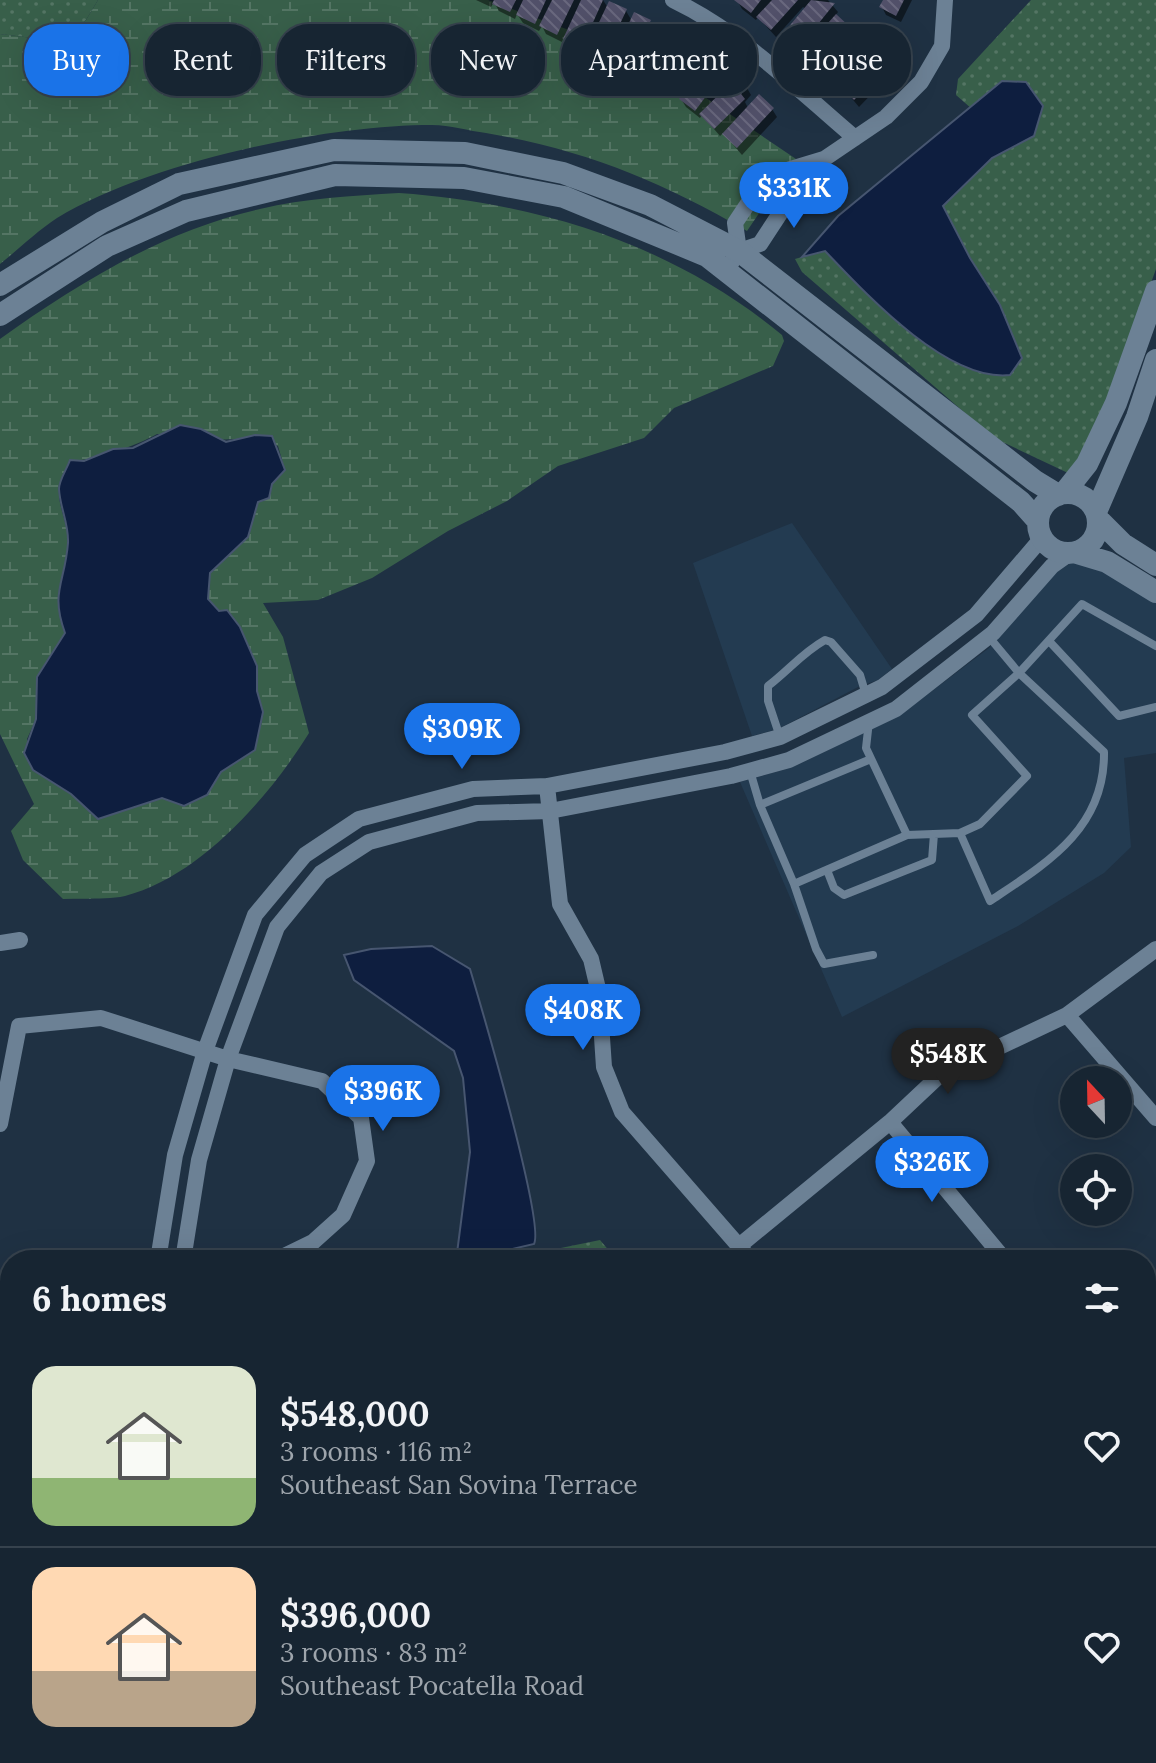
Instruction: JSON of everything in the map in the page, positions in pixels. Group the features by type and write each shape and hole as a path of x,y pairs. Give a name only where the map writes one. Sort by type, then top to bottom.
{"street":[{"path":"673,0 706,16 741,41 855,138"},
{"path":"739,251 735,223 761,184 781,172 813,163 855,138 886,117 921,82 942,46 945,0"},
{"path":"0,285 102,222 179,184 334,150 465,153 563,173 650,205 739,251 1035,481 1061,494 1081,496 1123,544 1156,565"},
{"path":"726,271 739,251 760,244 813,163"},
{"path":"0,315 107,246 186,211 335,175 464,178 564,197 707,256 1021,502 1054,551 1107,562 1156,592"},
{"path":"165,1250 175,1155 205,1051 255,915 305,855 359,819 473,789 547,786 745,747 780,737 882,687 971,619 1039,530 1041,508 1061,494 1087,464 1116,403 1156,291"},
{"path":"185,1250 199,1160 228,1059 277,927 321,873 369,842 477,813 550,811 750,771 789,760 896,709 988,636 1052,566 1093,540 1097,515 1137,417 1156,360"},
{"path":"971,619 988,636"},
{"path":"866,695 869,721"},
{"path":"745,747 750,771"},
{"path":"547,786 560,904 591,959 599,993 604,1067 622,1112 742,1250"},
{"path":"359,819 369,842"},
{"path":"0,943 20,940"},
{"path":"739,1246 890,1122 940,1075 1067,1015 1156,949"},
{"path":"1067,1015 1156,1118"},
{"path":"0,1124 19,1026 101,1018 228,1059 322,1081 361,1118 367,1161 343,1215 313,1242 297,1250"},
{"path":"890,1122 997,1250"}],"lane":[{"path":"794,884 907,835 960,833 980,824 1027,776 972,715 1019,673 1082,604 1156,646"},
{"path":"960,833 990,901 1048,863 1079,830 1097,804 1105,775 1104,752 1019,673 988,636"},
{"path":"780,737 768,701 768,686 792,667 798,655 825,640 831,642 860,675 866,695"},
{"path":"1049,641 1119,716 1156,707"},
{"path":"869,721 866,748 907,835"},
{"path":"760,805 871,759"},
{"path":"750,771 760,805 824,964 873,955"},
{"path":"827,870 834,888 844,895 932,860 934,834"}],"shaded area":[{"path":"1002,81 1026,82 1043,106 1034,136 992,158 943,206 970,258 1000,305 1022,358 1010,375 986,373 960,365 935,350 885,311 825,251 802,257 838,216"},
{"path":"180,425 201,429 226,442 255,435 272,436 285,470 272,484 269,498 258,502 248,537 210,573 208,599 219,611 227,610 240,627 257,666 257,691 263,712 255,750 221,772 207,795 184,806 162,798 98,819 71,794 33,770 24,753 36,719 37,677 65,633 59,597 68,536 59,486 70,460 84,461 113,449 133,448"},
{"path":"792,523 892,669 878,680 858,687 778,729 752,736 693,563"},
{"path":"1072,562 1105,569 1156,601 1156,753 1124,758 1131,847 1104,873 1018,926 842,1017 740,782 793,767 900,715 989,648 1057,572"},
{"path":"432,946 470,969 521,1158 535,1228 534,1244 508,1250 457,1250 470,1152 463,1078 454,1051 354,980 344,955 371,949"}],"green space":[{"path":"0,0 98,0 80,24 24,24 24,37 0,34"},
{"path":"98,0 488,0 561,27 561,96 703,96 796,159 747,231 652,183 556,148 439,125 341,132 239,150 140,180 57,218 0,264 0,34 24,37 24,96 129,96 129,24 80,24"},
{"path":"1031,0 1156,0 1156,269 1109,399 1081,459 1068,473 994,438 802,272 795,259 825,250 892,315 939,353 1021,358 1000,305 970,258 943,206 992,158 1034,136 972,109 956,95 958,79"},
{"path":"399,193 502,207 553,218 602,234 695,276 740,303 782,335 784,341 773,366 674,408 644,438 558,466 507,501 448,531 372,578 318,600 263,603 283,637 309,733 293,757 230,831 180,871 153,886 125,896 63,899 23,860 11,831 34,804 0,734 0,339 91,279 190,230 277,205","holes":["157,434 221,439 255,435 278,446 285,470 272,484 269,498 258,502 248,537 210,573 208,599 219,611 227,610 240,627 257,666 257,692 263,712 255,750 221,772 207,795 184,805 162,798 98,819 72,794 33,770 27,739 36,719 37,677 66,633 59,596 68,540 59,490 70,461 114,452"]},
{"path":"600,1240 608,1250 551,1250"}],"building":[{"path":"494,0 516,0 510,12 492,4"},
{"path":"523,0 546,0 535,24 516,15"},
{"path":"552,0 574,0 557,35 545,29 545,24 540,24"},
{"path":"581,0 603,0 592,24 570,24"},
{"path":"734,0 761,0 751,13"},
{"path":"772,0 798,0 773,24 771,30 756,17"},
{"path":"811,0 835,3 818,24 791,24"},
{"path":"883,0 904,0 896,16 879,7"},
{"path":"609,1 627,9 620,24 598,24"},
{"path":"634,12 651,20 649,24 628,24"},
{"path":"836,14 847,24 827,24"},
{"path":"759,94 774,108 737,148 722,134"},
{"path":"681,96 706,96 695,111 679,99"},
{"path":"717,96 743,96 745,99 714,129 699,114"}]}
